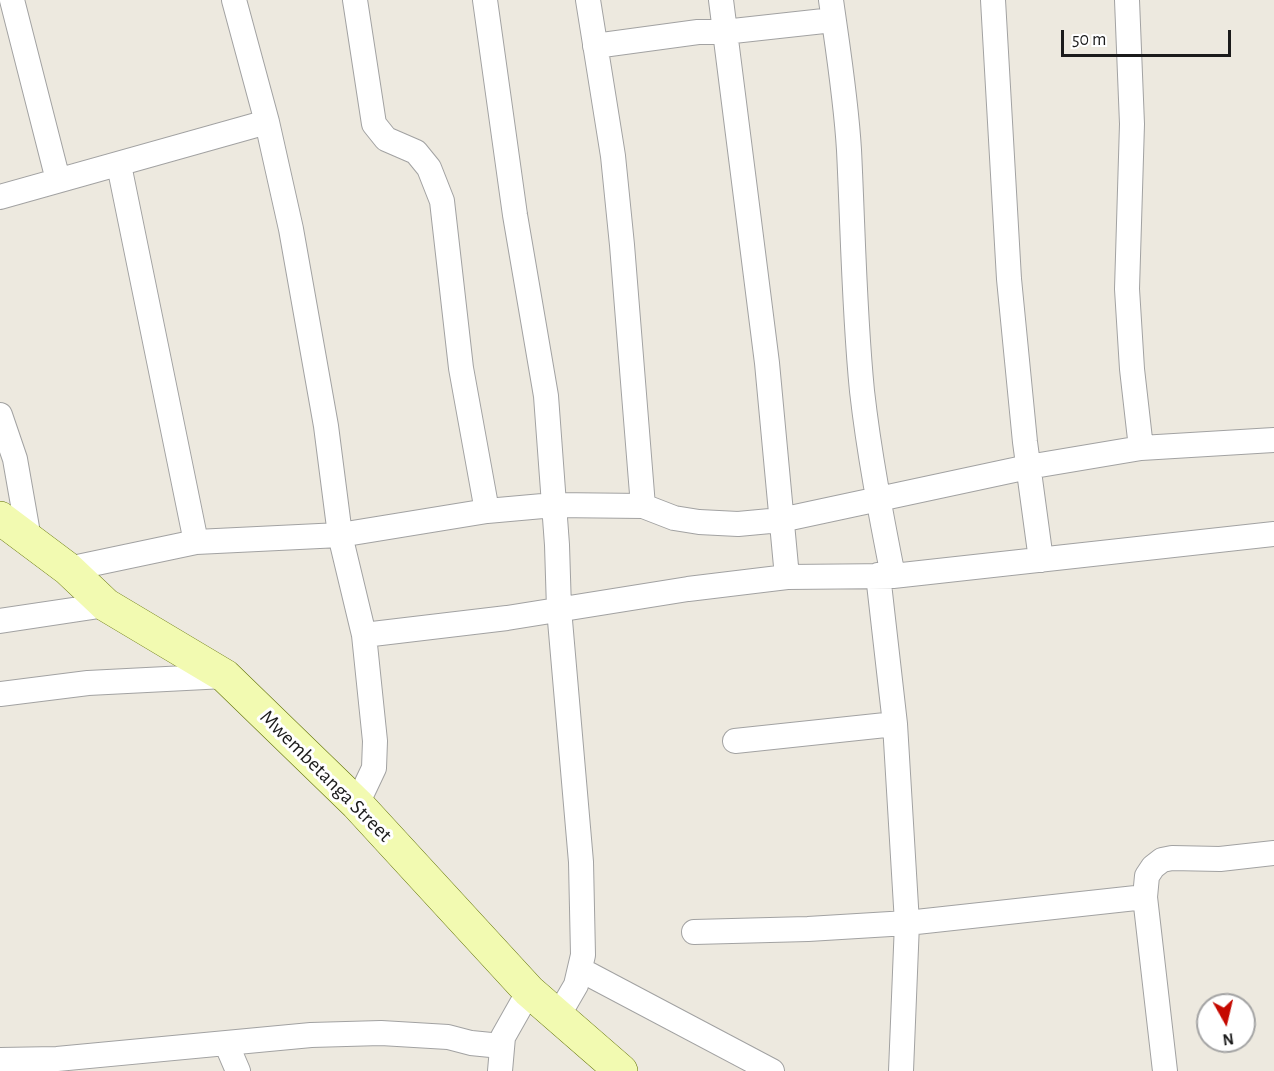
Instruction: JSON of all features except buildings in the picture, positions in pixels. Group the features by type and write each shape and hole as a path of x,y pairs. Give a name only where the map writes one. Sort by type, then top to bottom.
{"street":[{"path":"12,0 58,180"},
{"path":"234,0 267,122 303,294 326,426 340,535 364,636 375,741 374,768 357,804"},
{"path":"355,0 374,124 386,139 416,152 429,168 442,201 461,368 487,511"},
{"path":"485,0 515,215 546,396 557,544 559,609 581,862 583,956 581,970 576,985 558,1016"},
{"path":"588,0 613,156 643,506"},
{"path":"721,0 767,363 787,577"},
{"path":"993,0 1008,268 1028,467 1041,560"},
{"path":"1127,0 1132,124 1127,289 1132,369 1141,448"},
{"path":"595,46 698,32 724,32 832,10 840,60 849,149 855,297 862,384 879,500 886,575 907,923 901,1071"},
{"path":"0,197 267,122"},
{"path":"119,165 196,542"},
{"path":"0,416 15,459 29,540"},
{"path":"68,568 196,542 340,535 487,511 554,505 643,506 674,518 699,522 738,524 781,520 1028,467 1141,448 1274,440"},
{"name":"Mwembetanga Street","path":"0,518 68,568 106,605 225,676 357,804 529,991 621,1071"},
{"path":"364,636 507,618 688,589 787,577 886,575 1274,534"},
{"path":"0,621 106,605"},
{"path":"0,694 88,683 225,676"},
{"path":"735,741 895,724"},
{"path":"1166,1071 1145,897 1147,876 1152,867 1172,858 1220,859 1274,854"},
{"path":"694,932 808,929 907,923 1145,897"},
{"path":"581,970 772,1071"},
{"path":"500,1071 502,1037 529,991"},
{"path":"0,1060 57,1059 311,1035 381,1033 448,1037 471,1043 501,1046"},
{"path":"226,1043 238,1071"}]}
